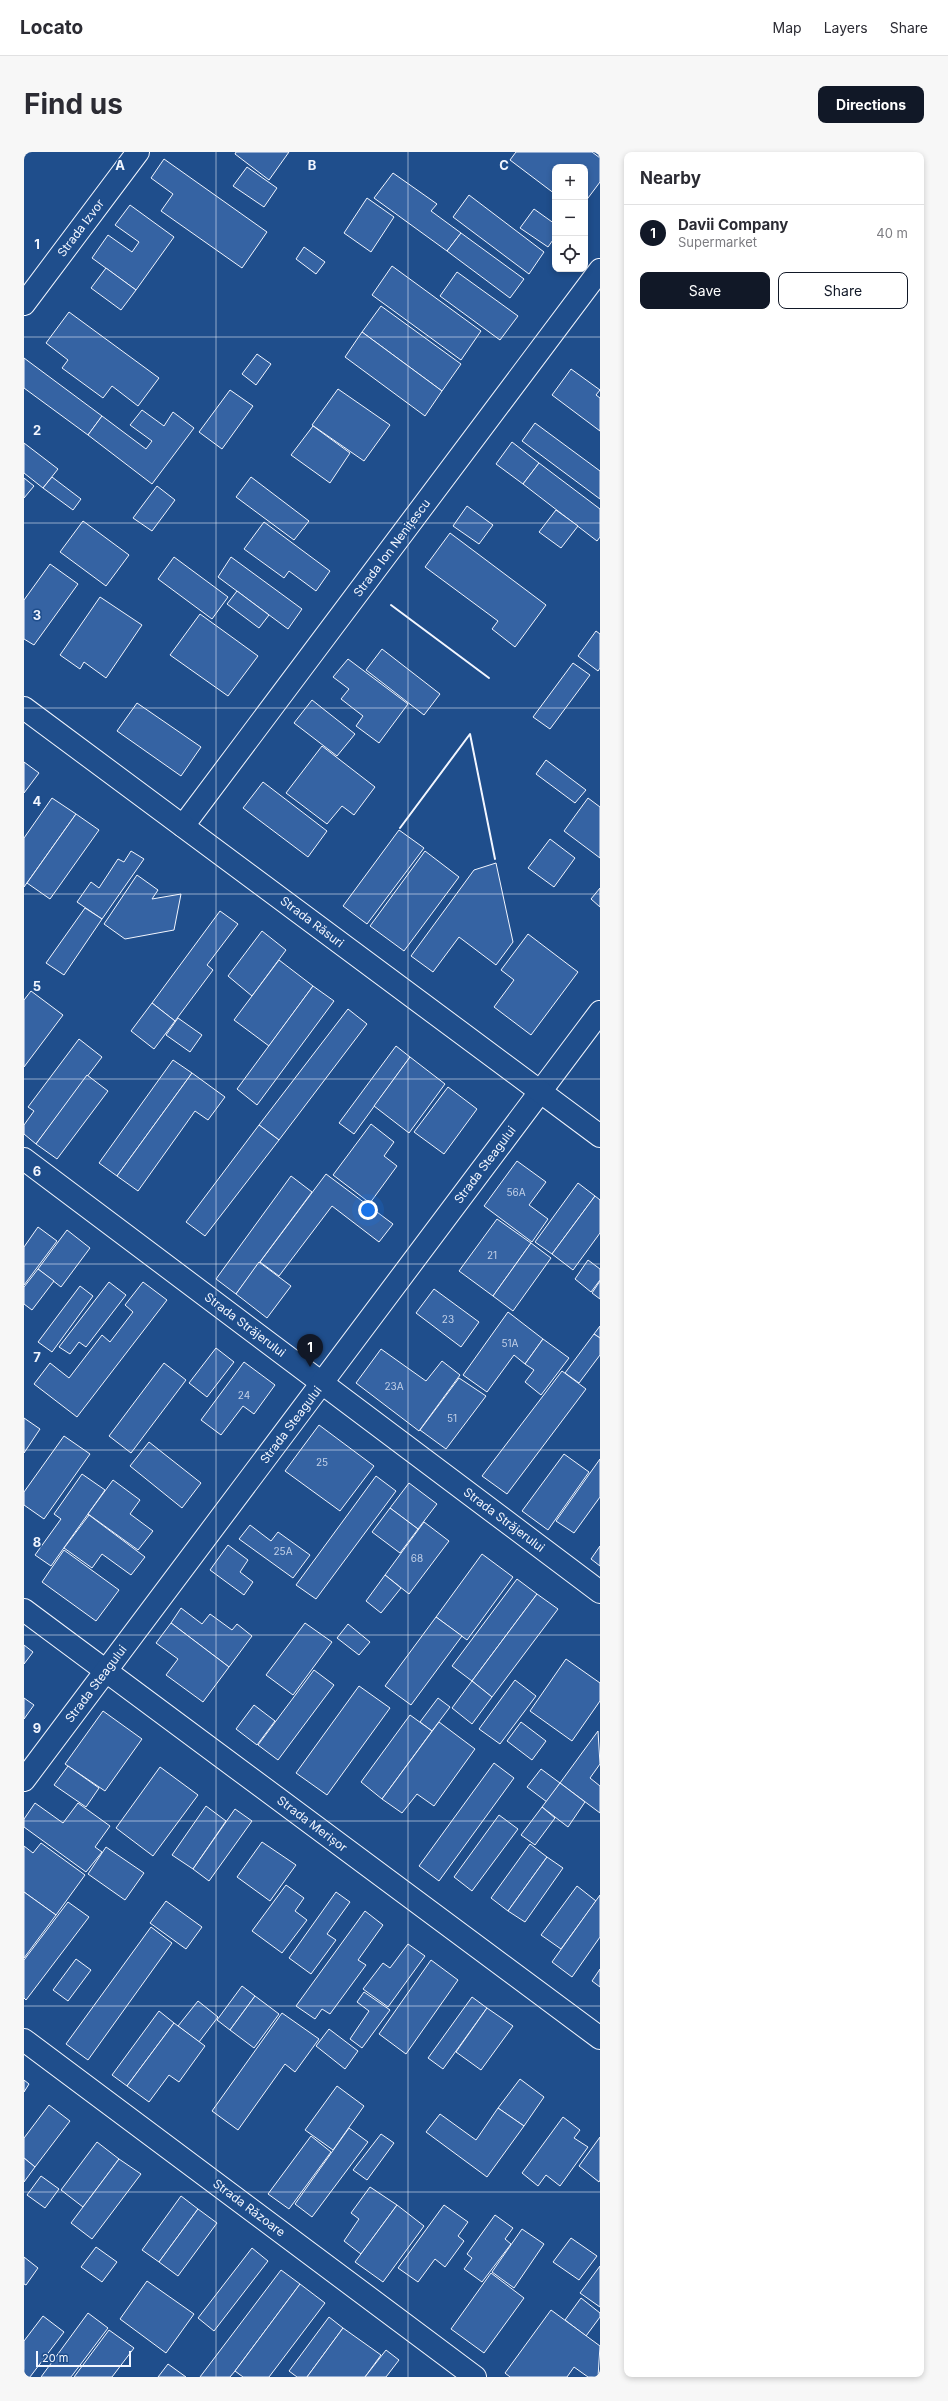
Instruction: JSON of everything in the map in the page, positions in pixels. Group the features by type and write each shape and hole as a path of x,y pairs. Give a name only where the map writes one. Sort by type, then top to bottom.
{"street":[{"name":"Strada Izvor","path":"24,304 138,152"},
{"name":"Strada Ion Nenițescu","path":"183,826 600,270"},
{"name":"Strada Răsuri","path":"24,708 600,1136"},
{"name":"Strada Steagului","path":"24,1780 600,1012"},
{"name":"Strada Străjerului","path":"24,1159 600,1592"},
{"name":"Strada Merișor","path":"24,1610 600,2038"},
{"name":"Strada Răzoare","path":"24,2040 475,2377"}],"building":[{"path":"236,152 289,152 269,180 235,154"},
{"path":"516,152 592,152 600,158 600,182 588,198 588,164 552,164 552,192 510,160"},
{"path":"164,159 267,232 242,268 161,211 173,194 151,178"},
{"path":"247,167 277,188 264,207 233,186"},
{"path":"393,173 437,204 431,211 461,233 447,251 374,198"},
{"path":"469,195 544,252 529,274 453,217"},
{"path":"367,198 394,217 371,252 344,233"},
{"path":"130,205 174,237 136,290 92,258 108,235 132,252 139,242 115,225"},
{"path":"534,209 552,222 552,241 548,247 520,228"},
{"path":"461,233 524,279 510,298 447,251"},
{"path":"304,247 325,262 316,274 296,259"},
{"path":"392,266 481,331 461,360 372,295"},
{"path":"106,268 136,290 121,310 91,288"},
{"path":"457,272 518,316 500,340 440,296"},
{"path":"381,306 461,364 442,391 362,332"},
{"path":"69,312 159,378 138,406 112,386 103,398 62,368 68,360 46,343"},
{"path":"362,332 442,391 425,416 345,357"},
{"path":"257,354 271,364 256,385 242,374"},
{"path":"24,358 102,416 88,435 24,388"},
{"path":"571,369 600,390 596,395 600,398 600,431 552,395"},
{"path":"338,389 390,425 364,461 312,425"},
{"path":"230,390 253,406 222,449 199,432"},
{"path":"142,410 164,426 173,412 194,428 152,484 88,435 102,416 146,449 152,441 130,425"},
{"path":"535,423 600,471 600,499 522,441"},
{"path":"313,426 350,453 330,483 291,455"},
{"path":"512,442 539,463 523,484 496,464"},
{"path":"24,443 58,469 43,488 24,473"},
{"path":"539,463 600,509 600,537 597,541 523,484"},
{"path":"52,477 81,499 73,510 43,488"},
{"path":"251,477 309,521 294,540 236,497"},
{"path":"24,478 34,486 24,498"},
{"path":"157,486 175,500 152,531 133,518"},
{"path":"467,506 493,525 479,544 453,526"},
{"path":"556,510 578,526 561,548 539,532"},
{"path":"83,521 129,555 106,586 60,552"},
{"path":"264,522 330,571 316,591 289,571 284,578 244,549"},
{"path":"450,533 546,605 515,647 492,629 498,621 425,567"},
{"path":"174,557 228,597 212,619 158,579"},
{"path":"231,557 302,609 288,629 218,577"},
{"path":"50,564 78,584 34,645 24,639 24,600"},
{"path":"237,591 269,615 259,628 227,604"},
{"path":"100,597 142,625 106,678 84,662 80,669 60,655"},
{"path":"200,614 258,656 228,696 170,655"},
{"path":"596,631 600,634 600,668 598,671 578,656"},
{"path":"382,649 440,694 424,715 366,670"},
{"path":"348,659 408,704 379,743 356,726 363,716 341,699 349,689 333,677"},
{"path":"573,663 590,675 550,729 533,717"},
{"path":"312,700 355,734 337,756 294,723"},
{"path":"137,703 201,747 181,776 117,731"},
{"path":"322,746 375,787 354,815 342,806 327,824 286,793"},
{"path":"546,760 586,790 575,803 536,774"},
{"path":"24,762 39,773 24,793"},
{"path":"263,782 327,831 308,857 243,808"},
{"path":"52,798 76,814 24,887 24,838"},
{"path":"588,798 600,807 600,858 564,831"},
{"path":"76,814 99,830 50,899 27,883"},
{"path":"399,830 424,848 367,924 343,906"},
{"path":"550,839 575,858 554,887 528,868"},
{"path":"131,851 144,859 102,919 77,902 91,882 99,888 118,859 124,862"},
{"path":"425,851 459,877 404,951 370,926"},
{"path":"496,863 513,942 496,965 459,937 433,972 411,956 474,870"},
{"path":"137,875 158,890 152,899 181,894 174,930 125,939 104,924"},
{"path":"600,888 600,907 591,899"},
{"path":"85,908 102,919 64,975 46,963"},
{"path":"220,911 238,924 207,965 213,970 175,1021 152,1003"},
{"path":"262,931 286,950 252,996 228,976"},
{"path":"528,934 578,972 531,1035 494,1007 514,980 501,970"},
{"path":"279,960 313,986 269,1046 234,1020"},
{"path":"313,986 334,1001 257,1105 237,1089"},
{"path":"31,991 63,1015 24,1067 24,1000"},
{"path":"152,1003 175,1021 154,1049 131,1031"},
{"path":"348,1009 367,1024 279,1140 259,1125"},
{"path":"178,1018 202,1035 190,1052 166,1035"},
{"path":"79,1039 102,1057 36,1144 24,1134 24,1125 34,1111 28,1107"},
{"path":"396,1046 410,1057 354,1134 339,1123"},
{"path":"410,1057 445,1084 409,1133 374,1106"},
{"path":"173,1060 192,1073 117,1176 99,1163"},
{"path":"192,1073 225,1097 208,1120 195,1111 138,1191 117,1176"},
{"path":"87,1075 108,1091 57,1159 36,1144"},
{"path":"448,1087 477,1109 444,1154 414,1132"},
{"path":"371,1124 394,1142 384,1156 397,1166 370,1203 333,1175"},
{"path":"259,1125 279,1140 205,1236 186,1222"},
{"path":"517,1161 546,1182 529,1205 548,1219 532,1242 484,1206"},
{"path":"326,1174 393,1224 379,1242 332,1206 279,1276 260,1262"},
{"path":"291,1176 312,1192 236,1294 216,1279"},
{"path":"578,1183 595,1196 552,1254 535,1242"},
{"path":"595,1196 600,1200 600,1233 573,1270 552,1254"},
{"path":"497,1219 531,1243 493,1296 459,1271"},
{"path":"38,1227 57,1241 24,1285 24,1247"},
{"path":"67,1230 90,1248 61,1287 38,1269"},
{"path":"531,1243 551,1258 513,1311 493,1296"},
{"path":"588,1260 600,1269 600,1280 591,1292 575,1279"},
{"path":"259,1262 291,1286 267,1318 236,1294"},
{"path":"38,1269 54,1281 32,1310 24,1304 24,1287"},
{"path":"600,1281 600,1299 592,1293"},
{"path":"109,1282 126,1295 86,1347 79,1342 70,1354 59,1347"},
{"path":"143,1282 167,1300 77,1417 34,1384 50,1363 69,1378 102,1335 110,1342 133,1312 125,1305"},
{"path":"80,1286 93,1296 52,1352 38,1342"},
{"path":"434,1289 479,1322 461,1347 416,1313"},
{"path":"508,1312 543,1339 525,1364 514,1355 487,1392 463,1375"},
{"path":"600,1326 600,1338 594,1334"},
{"path":"594,1334 600,1338 600,1355 579,1383 565,1373"},
{"path":"543,1339 569,1358 541,1395 525,1382 534,1370 525,1364"},
{"path":"216,1348 234,1362 207,1397 189,1383"},
{"path":"381,1349 426,1381 442,1361 460,1375 419,1431 356,1383"},
{"path":"244,1362 275,1385 254,1414 243,1406 221,1435 201,1420"},
{"path":"164,1363 186,1380 131,1453 109,1436"},
{"path":"562,1371 586,1389 507,1494 482,1476"},
{"path":"459,1378 486,1396 446,1449 420,1430"},
{"path":"24,1418 40,1429 24,1453"},
{"path":"319,1425 374,1466 340,1511 285,1471"},
{"path":"64,1436 90,1454 44,1519 24,1505 24,1492"},
{"path":"149,1442 201,1483 182,1508 130,1466"},
{"path":"564,1454 589,1472 548,1530 522,1511"},
{"path":"600,1459 600,1497 574,1533 556,1521"},
{"path":"82,1474 105,1490 51,1566 35,1555 61,1519 54,1514"},
{"path":"376,1476 396,1491 316,1599 296,1585"},
{"path":"113,1480 140,1500 130,1514 153,1531 138,1550 88,1514"},
{"path":"409,1483 437,1504 418,1529 390,1508"},
{"path":"390,1508 418,1529 400,1553 372,1532"},
{"path":"89,1515 145,1557 131,1575 102,1554 92,1568 64,1548"},
{"path":"424,1522 449,1541 409,1594 385,1575"},
{"path":"250,1525 271,1541 278,1532 310,1555 293,1578 239,1539"},
{"path":"228,1545 248,1560 240,1572 253,1582 244,1595 210,1570"},
{"path":"600,1546 600,1566 591,1559"},
{"path":"64,1550 119,1590 96,1621 42,1582"},
{"path":"482,1554 513,1577 467,1640 436,1617"},
{"path":"385,1575 401,1588 381,1613 366,1601"},
{"path":"517,1579 537,1594 472,1681 452,1666"},
{"path":"537,1594 558,1609 492,1697 472,1681"},
{"path":"181,1608 202,1624 210,1614 232,1630 237,1624 252,1636 229,1667 171,1623"},
{"path":"436,1617 462,1636 411,1705 385,1686"},
{"path":"171,1623 229,1667 203,1702 166,1675 178,1659 156,1643"},
{"path":"305,1623 332,1642 293,1695 266,1675"},
{"path":"348,1624 370,1642 359,1655 337,1638"},
{"path":"24,1645 33,1652 24,1664"},
{"path":"566,1659 600,1683 600,1701 572,1741 530,1711"},
{"path":"314,1670 334,1685 278,1760 258,1745"},
{"path":"515,1680 536,1696 500,1744 479,1729"},
{"path":"472,1681 492,1697 472,1724 452,1708"},
{"path":"359,1686 390,1708 327,1795 296,1773"},
{"path":"24,1698 34,1705 24,1719"},
{"path":"438,1698 450,1707 432,1731 420,1722"},
{"path":"254,1705 275,1721 257,1745 236,1729"},
{"path":"103,1711 142,1739 105,1791 65,1764"},
{"path":"410,1715 432,1731 382,1799 361,1782"},
{"path":"439,1722 475,1749 434,1806 417,1794 402,1813 382,1799"},
{"path":"521,1722 546,1741 532,1760 507,1741"},
{"path":"598,1731 600,1764 590,1778 600,1786 600,1813 560,1783"},
{"path":"494,1763 514,1778 439,1881 419,1866"},
{"path":"68,1766 99,1788 86,1807 54,1785"},
{"path":"160,1767 198,1795 153,1856 116,1828"},
{"path":"541,1769 560,1783 547,1802 527,1787"},
{"path":"560,1783 585,1802 568,1827 542,1807"},
{"path":"35,1803 63,1823 78,1803 110,1826 95,1847 102,1852 86,1872 24,1827 24,1819"},
{"path":"206,1806 226,1821 193,1869 172,1855"},
{"path":"542,1807 555,1818 535,1845 521,1835"},
{"path":"235,1809 252,1821 209,1881 193,1869"},
{"path":"499,1815 518,1829 472,1891 454,1877"},
{"path":"262,1842 296,1865 270,1901 237,1877"},
{"path":"41,1843 85,1875 56,1915 24,1892 24,1846 33,1853"},
{"path":"530,1844 547,1857 508,1911 491,1898"},
{"path":"106,1847 144,1873 125,1900 88,1874"},
{"path":"547,1857 563,1868 525,1922 508,1911"},
{"path":"286,1885 304,1898 295,1911 307,1920 282,1953 252,1931"},
{"path":"577,1886 596,1901 561,1949 541,1935"},
{"path":"24,1892 56,1915 24,1958"},
{"path":"336,1892 350,1902 327,1934 336,1940 311,1974 289,1958"},
{"path":"600,1895 600,1937 572,1977 552,1962"},
{"path":"166,1901 202,1927 186,1949 150,1923"},
{"path":"68,1902 89,1917 26,2000 24,1998 24,1960"},
{"path":"365,1911 383,1925 358,1960 366,1965 330,2014 322,2009 315,2019 296,2006"},
{"path":"151,1927 172,1943 88,2060 66,2044"},
{"path":"408,1944 425,1956 388,2007 363,1989 383,1963 390,1968"},
{"path":"76,1959 91,1970 68,2001 53,1990"},
{"path":"431,1960 458,1980 406,2054 379,2034"},
{"path":"600,1969 600,1987 592,1981"},
{"path":"242,1986 255,1996 230,2030 217,2020"},
{"path":"364,1992 390,2010 362,2048 350,2039 369,2011 357,2002"},
{"path":"255,1996 279,2014 254,2048 230,2030"},
{"path":"472,1997 487,2008 443,2069 428,2058"},
{"path":"198,2001 218,2017 199,2042 178,2026"},
{"path":"487,2008 513,2026 481,2070 456,2052"},
{"path":"159,2011 174,2023 127,2086 112,2075"},
{"path":"282,2013 319,2039 295,2072 285,2064 238,2130 212,2111"},
{"path":"174,2023 205,2046 179,2082 169,2075 149,2102 127,2086"},
{"path":"329,2029 358,2051 345,2069 316,2046"},
{"path":"520,2079 544,2097 524,2126 498,2108"},
{"path":"24,2080 29,2084 24,2092"},
{"path":"337,2086 364,2106 333,2150 305,2130"},
{"path":"49,2105 70,2121 35,2167 24,2158 24,2138"},
{"path":"498,2108 524,2126 487,2177 426,2132 440,2114 476,2140"},
{"path":"563,2117 580,2130 574,2138 588,2147 560,2186 546,2175 538,2186 522,2173"},
{"path":"349,2128 368,2142 312,2217 295,2204"},
{"path":"381,2134 394,2143 367,2180 353,2170"},
{"path":"311,2136 331,2152 289,2209 268,2194"},
{"path":"600,2137 600,2180 599,2182 579,2166"},
{"path":"97,2142 119,2159 83,2207 61,2190"},
{"path":"24,2158 35,2167 24,2182"},
{"path":"119,2159 141,2174 92,2239 71,2223"},
{"path":"41,2176 59,2189 45,2208 27,2195"},
{"path":"370,2187 397,2205 361,2254 344,2241 359,2219 351,2213"},
{"path":"181,2196 198,2209 159,2262 142,2250"},
{"path":"397,2205 424,2226 383,2282 355,2262"},
{"path":"444,2205 468,2222 458,2236 464,2241 445,2267 435,2259 418,2282 398,2268"},
{"path":"198,2209 217,2223 178,2276 159,2262"},
{"path":"495,2215 513,2228 505,2239 511,2244 482,2282 464,2269 472,2258 467,2254"},
{"path":"522,2229 544,2244 514,2288 492,2272"},
{"path":"571,2238 597,2256 579,2280 553,2262"},
{"path":"96,2247 117,2262 102,2282 81,2267"},
{"path":"252,2248 268,2261 214,2331 198,2318"},
{"path":"24,2257 38,2268 26,2285 24,2284"},
{"path":"600,2266 600,2307 580,2293"},
{"path":"281,2270 300,2284 235,2371 230,2377 200,2377"},
{"path":"491,2273 524,2298 484,2353 451,2329"},
{"path":"147,2281 194,2314 166,2353 120,2319"},
{"path":"300,2284 325,2303 269,2377 243,2377 235,2371"},
{"path":"581,2298 600,2313 600,2317 586,2336 565,2320"},
{"path":"551,2310 600,2346 598,2377 588,2377 574,2367 567,2377 510,2377 505,2373"},
{"path":"88,2313 108,2328 71,2377 41,2377"},
{"path":"43,2316 64,2332 30,2377 24,2377 24,2341"},
{"path":"329,2317 343,2328 307,2377 297,2377 289,2371"},
{"path":"343,2328 381,2355 365,2377 307,2377"},
{"path":"109,2330 134,2348 112,2377 74,2377"},
{"path":"386,2350 399,2360 386,2377 365,2377"},
{"path":"168,2364 186,2377 158,2377"}],"wall":[{"path":"391,605 489,678"},
{"path":"400,828 470,734 495,859"}],"place":[{"name":"Davii Company","path":"310,1367"}]}
